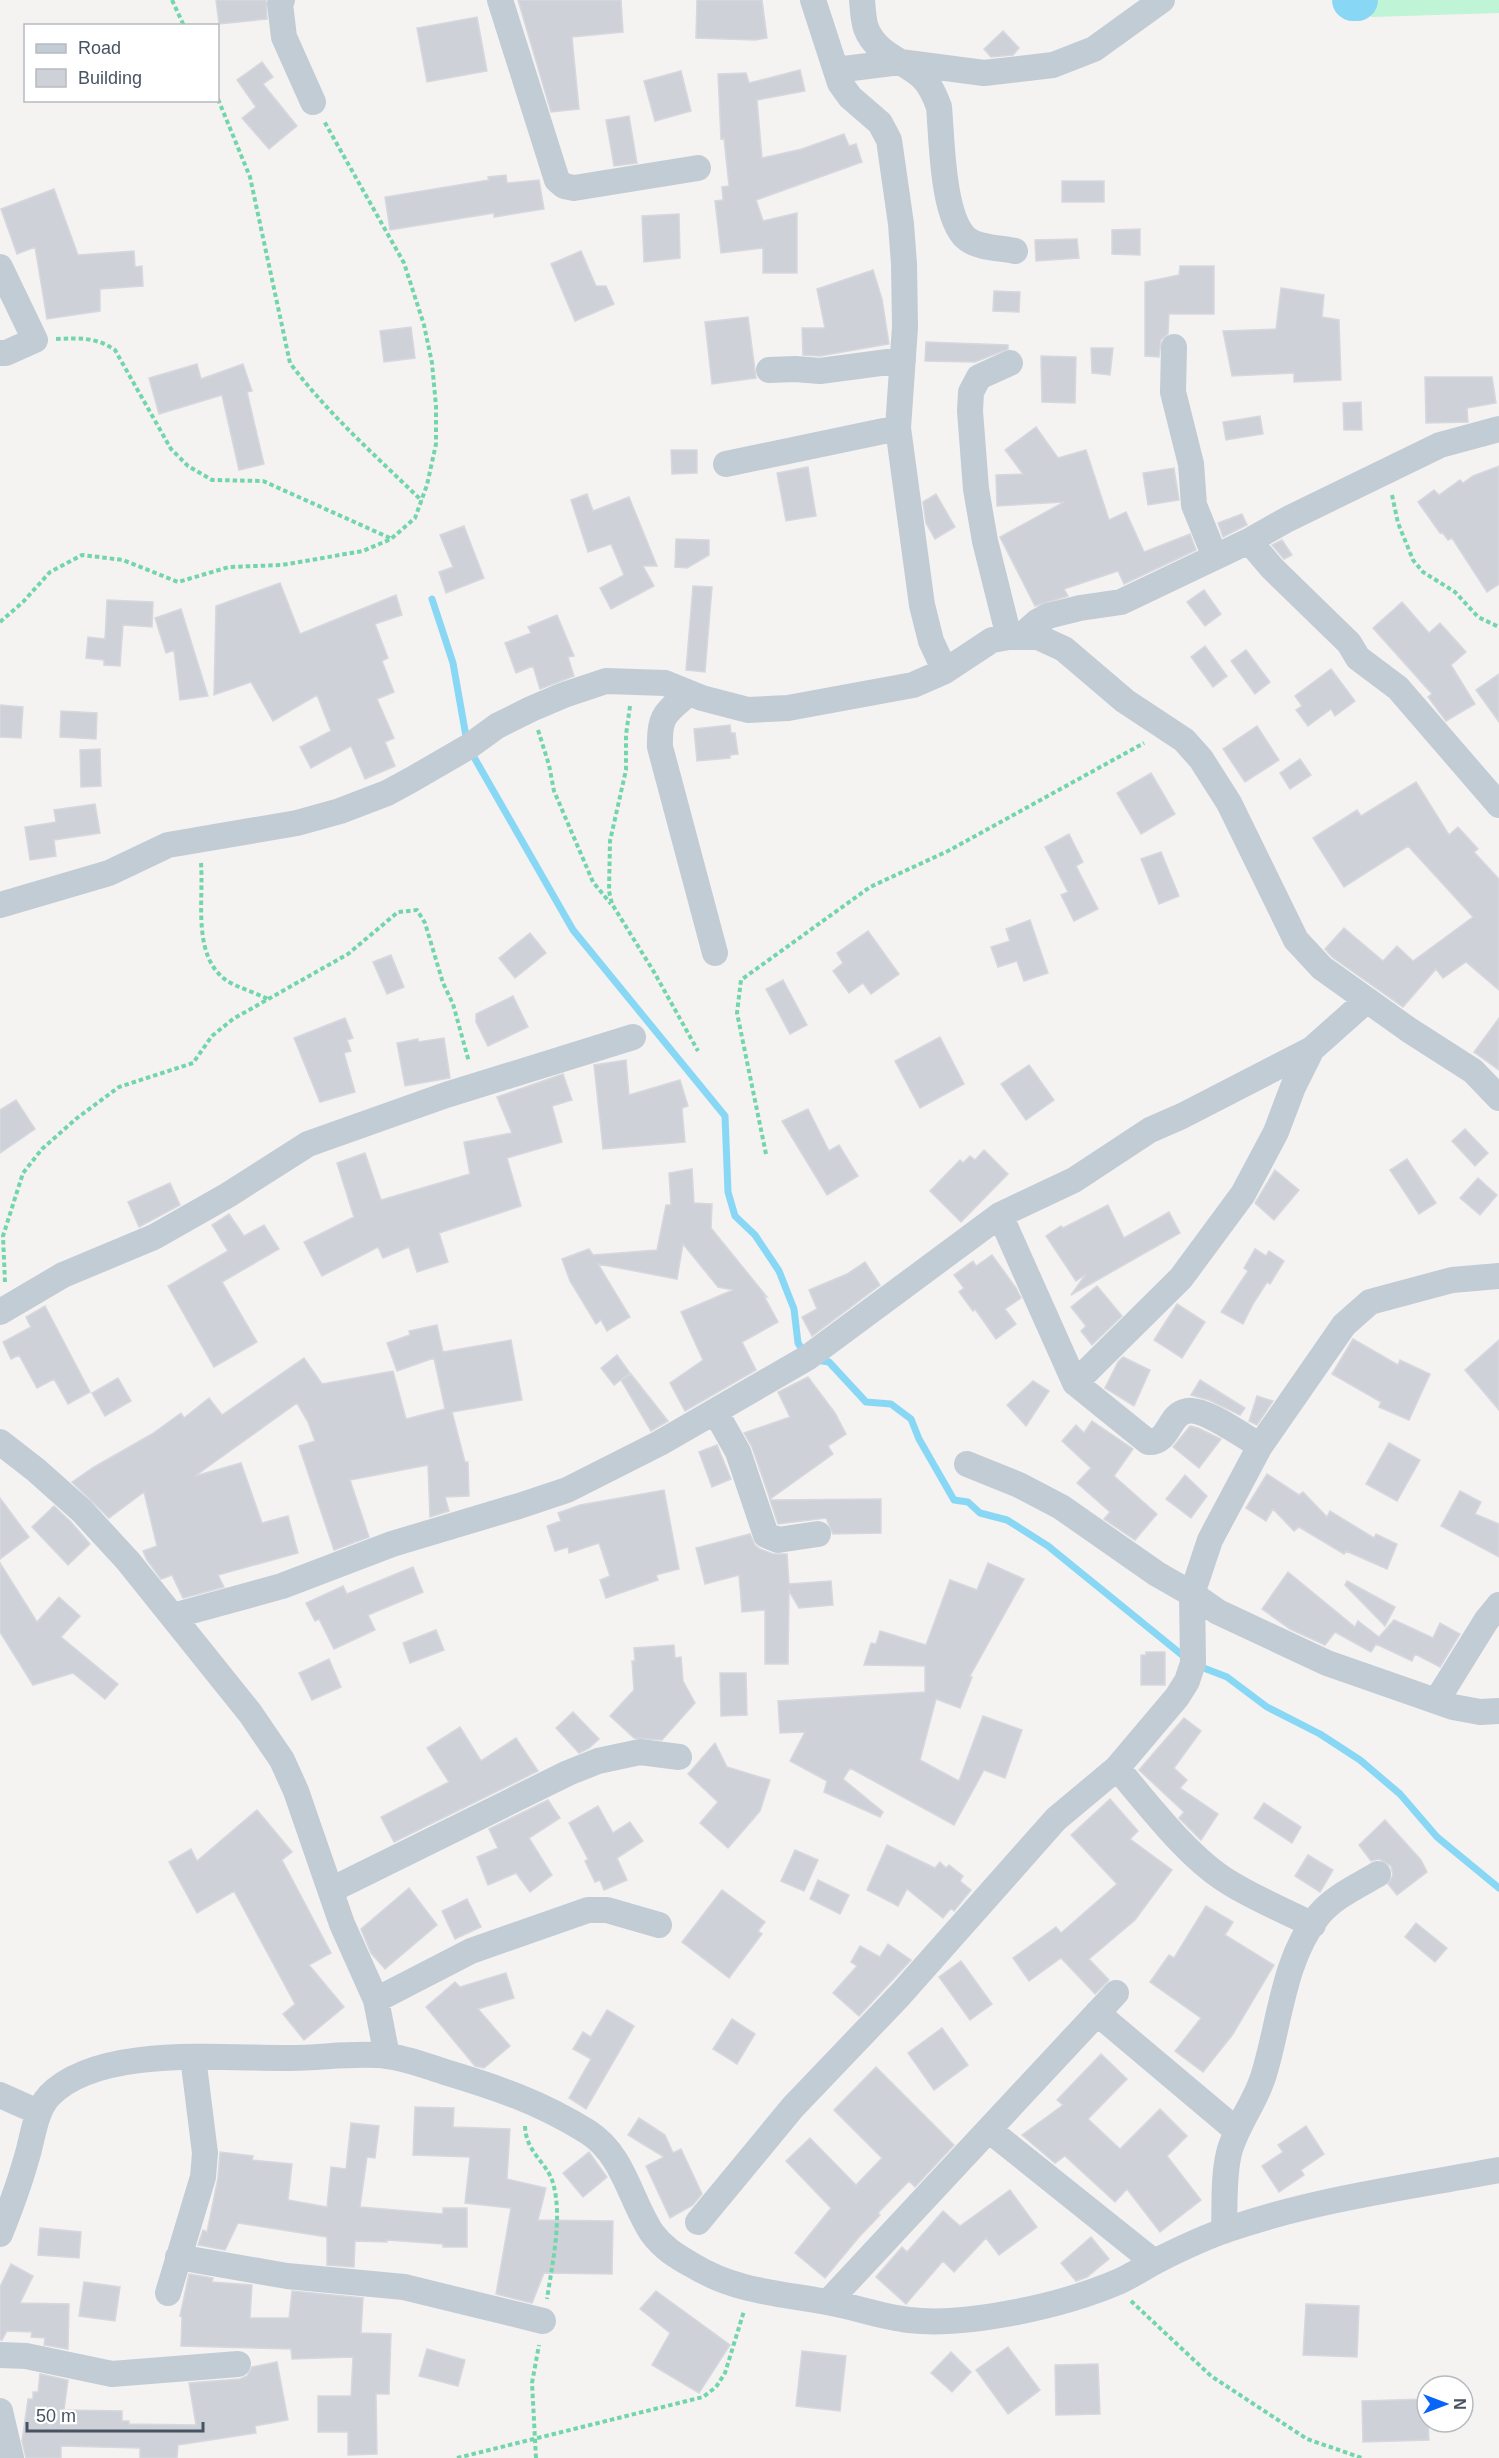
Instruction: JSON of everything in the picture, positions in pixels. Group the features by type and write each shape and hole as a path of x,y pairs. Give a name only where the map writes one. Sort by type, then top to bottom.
{"street":[{"path":"282,0 280,4 284,37 313,102"},
{"path":"500,0 557,180 564,186 574,188 698,168"},
{"path":"813,0 840,83 850,97 880,123 889,140 902,234 903,360 898,428 922,605 931,641 945,671"},
{"path":"862,0 866,27 874,41 882,51 922,77 935,94 939,108 949,206 966,238 979,244 1015,250"},
{"path":"836,70 900,62 984,72 1053,65 1094,49 1162,0"},
{"path":"0,267 35,340 6,353 0,353"},
{"path":"1174,347 1173,392 1191,464 1194,505 1215,557"},
{"path":"769,370 820,371 903,360"},
{"path":"1010,363 979,377 971,392 970,411 976,489 986,541 1015,637"},
{"path":"726,464 898,428"},
{"path":"1015,637 1048,616 1080,608 1121,602 1440,445 1499,429"},
{"path":"1249,541 1272,568 1349,643 1358,658 1398,688 1499,805"},
{"path":"0,905 109,873 168,845 297,823 340,811 387,793 468,747 497,726 531,709 564,694 606,681 665,683 748,710 788,708 913,685 945,671 992,640 1038,637 1064,649 1125,701 1184,740 1208,768 1228,803 1296,940 1322,968 1473,1071 1499,1098"},
{"path":"690,693 667,712 660,725 660,747 715,953"},
{"path":"173,1616 282,1586 392,1544 567,1490 660,1443 807,1358 1000,1215 1074,1180 1150,1130 1312,1049 1367,1000"},
{"path":"5,1309 63,1275 154,1237 228,1195 308,1144 528,1068 633,1037"},
{"path":"1075,1383 1181,1278 1243,1194 1276,1131 1293,1087 1312,1049"},
{"path":"1000,1215 1075,1383 1148,1442 1162,1438 1179,1414 1188,1410 1227,1426 1260,1446"},
{"path":"698,2222 793,2107 900,1995 1056,1819 1117,1768 1177,1697 1193,1663 1192,1594 1210,1540 1260,1446 1344,1325 1370,1302 1452,1280 1499,1276"},
{"path":"715,1411 738,1452 766,1535 778,1540 818,1534"},
{"path":"0,1442 82,1511 128,1561 250,1713 282,1760 296,1791 342,1924 376,2000 387,2056"},
{"path":"967,1464 1019,1485 1051,1502 1157,1574 1218,1612 1327,1663 1453,1707 1480,1712 1499,1711"},
{"path":"1437,1700 1486,1621 1499,1605"},
{"path":"331,1890 568,1773 598,1761 640,1752 679,1757"},
{"path":"1117,1768 1171,1829 1205,1864 1228,1883 1312,1925"},
{"path":"1224,2230 1228,2155 1236,2130 1255,2098 1264,2075 1283,1998 1301,1943 1319,1915 1336,1899 1378,1874"},
{"path":"376,2000 471,1952 588,1910 607,1910 659,1925"},
{"path":"828,2302 1116,1993"},
{"path":"1097,2013 1236,2130"},
{"path":"0,2234 26,2161 38,2112 49,2096 70,2080 91,2070 131,2061 193,2057 387,2056 525,2098 591,2134 604,2144 621,2171 650,2229 667,2250 712,2277 750,2290 828,2302 909,2320 975,2319 1045,2305 1113,2284 1154,2262 1224,2230 1290,2210 1499,2170"},
{"path":"168,2293 203,2177 205,2153 193,2057"},
{"path":"0,2095 38,2112"},
{"path":"989,2130 1154,2262"},
{"path":"178,2257 287,2276 404,2287 543,2321"},
{"path":"0,2355 26,2356 112,2374 238,2364"},
{"path":"0,2412 11,2458"}],"path":[{"path":"172,0 183,24"},
{"path":"219,101 250,177 291,363 305,383 357,438 422,501"},
{"path":"0,622 23,602 50,572 82,555 123,560 178,582 229,567 282,565 363,551 391,539 415,518 422,501 436,444 436,406 432,363 424,325 404,263 313,102"},
{"path":"35,340 87,338 104,342 116,350 171,449 188,466 203,475 223,481 263,481 391,539"},
{"path":"1376,476 1394,498 1398,524 1413,560 1423,572 1455,592 1478,617 1499,627"},
{"path":"612,904 609,891 610,842 626,770 626,735 632,682"},
{"path":"531,709 549,765 554,791 593,882 612,904 654,972 698,1051"},
{"path":"766,1154 736,1013 741,980 870,887 948,851 1169,729"},
{"path":"204,838 201,858 202,936 210,962 227,981 268,999"},
{"path":"5,1309 3,1236 23,1173 42,1149 77,1118 119,1087 193,1063 212,1036 233,1019 348,954 398,912 417,910 425,923 478,1085"},
{"path":"525,2098 525,2131 528,2145 553,2182 556,2208 554,2253 532,2383 536,2458"},
{"path":"1113,2284 1211,2376 1307,2439 1362,2458"},
{"path":"457,2458 534,2437 704,2397 716,2387 725,2373 750,2290"}],"green space":[{"path":"1354,0 1499,0 1499,13 1372,17"}],"building":[{"path":"216,0 266,0 267,19 219,24"},
{"path":"518,0 621,0 623,32 572,37 579,109 551,112"},
{"path":"697,0 762,0 767,38 755,40 696,38"},
{"path":"477,17 487,71 427,82 417,28"},
{"path":"1003,31 1019,48 1013,55 991,57 984,49"},
{"path":"262,62 273,77 263,84 297,126 269,149 242,118 256,107 237,80"},
{"path":"800,70 805,91 757,100 762,158 802,149 844,134 849,146 856,144 862,162 756,200 763,221 797,213 797,273 763,273 763,248 721,253 715,201 723,200 722,187 729,186 724,138 721,139 718,74 746,73 749,83"},
{"path":"681,71 691,111 655,121 644,81"},
{"path":"629,116 637,163 614,166 606,120"},
{"path":"506,175 507,183 539,180 544,209 494,217 494,213 390,230 385,197 489,180 488,177"},
{"path":"1062,181 1104,181 1104,202 1062,202"},
{"path":"54,189 78,255 134,251 135,267 142,266 143,286 100,289 100,311 47,319 35,247 17,254 1,209"},
{"path":"679,214 680,258 644,262 642,216"},
{"path":"1140,229 1140,255 1112,254 1112,230"},
{"path":"1077,239 1079,258 1036,261 1035,240"},
{"path":"581,251 596,286 606,286 614,304 575,321 551,264"},
{"path":"1180,266 1214,266 1214,314 1169,314 1168,334 1161,340 1159,357 1145,356 1145,282 1179,275"},
{"path":"873,270 882,299 889,344 820,356 803,355 802,328 825,328 817,289"},
{"path":"1281,288 1324,295 1322,317 1339,320 1341,380 1294,382 1294,373 1232,376 1223,331 1276,329"},
{"path":"994,291 1020,292 1019,312 993,311"},
{"path":"748,317 756,378 712,384 705,322"},
{"path":"411,327 415,358 384,362 380,331"},
{"path":"926,342 1008,345 1008,349 975,362 925,361"},
{"path":"1091,348 1113,348 1110,375 1092,373"},
{"path":"1041,356 1076,357 1075,403 1042,402"},
{"path":"197,364 201,379 243,364 252,391 247,392 264,464 239,470 222,395 159,414 149,378"},
{"path":"1425,377 1492,377 1496,403 1467,408 1468,422 1426,423"},
{"path":"1361,402 1362,430 1344,430 1343,403"},
{"path":"1260,416 1263,434 1226,440 1223,422"},
{"path":"1036,427 1058,458 1086,450 1109,520 1126,512 1144,552 1190,534 1196,550 1124,584 1118,571 1064,589 1068,596 1035,606 1000,537 1064,502 997,506 996,475 1023,474 1005,450"},
{"path":"671,450 697,450 697,473 672,474"},
{"path":"1499,466 1499,584 1487,592 1452,538 1448,540 1442,532 1440,533 1418,502 1434,490 1439,495 1460,480 1463,483 1473,476"},
{"path":"808,467 816,516 786,521 777,473"},
{"path":"1174,468 1179,500 1148,505 1143,473"},
{"path":"587,494 593,511 629,497 657,566 643,566 654,586 611,609 600,588 624,575 611,544 588,552 571,500"},
{"path":"936,494 955,527 935,539 926,523 923,502"},
{"path":"1242,514 1247,525 1223,537 1218,523"},
{"path":"464,526 484,578 446,593 439,572 453,567 440,535"},
{"path":"676,539 709,540 709,555 687,568 675,567"},
{"path":"1282,540 1292,555 1284,559 1272,545"},
{"path":"280,583 300,634 396,595 402,615 375,624 388,658 382,661 394,692 377,699 394,738 385,742 395,766 365,779 351,746 311,768 300,747 331,731 317,695 273,721 251,682 214,695 216,606"},
{"path":"693,586 712,587 705,672 686,670"},
{"path":"1204,590 1221,614 1205,626 1187,602"},
{"path":"107,600 153,602 152,627 123,625 120,666 104,665 104,660 86,658 88,637 105,639"},
{"path":"1402,602 1429,633 1440,623 1466,652 1451,665 1475,704 1446,721 1428,697 1432,694 1373,628"},
{"path":"181,609 208,696 180,700 174,650 166,653 155,618"},
{"path":"557,615 574,656 568,657 574,676 540,689 533,666 516,673 505,643 531,633 528,627"},
{"path":"1205,646 1227,676 1213,687 1191,657"},
{"path":"1246,650 1270,682 1255,694 1231,661"},
{"path":"1331,669 1355,701 1335,716 1331,709 1308,726 1296,710 1302,706 1295,696"},
{"path":"1499,674 1499,722 1476,690"},
{"path":"0,705 23,707 21,738 0,737"},
{"path":"61,711 97,713 96,739 60,737"},
{"path":"730,725 731,733 735,733 738,754 730,755 730,758 697,761 694,729"},
{"path":"1257,726 1279,760 1245,782 1223,749"},
{"path":"100,749 101,786 81,787 80,750"},
{"path":"1300,759 1311,775 1290,789 1280,773"},
{"path":"1151,773 1175,814 1141,834 1117,793"},
{"path":"1416,782 1449,835 1458,827 1478,849 1474,852 1499,879 1499,990 1466,962 1443,978 1436,969 1403,1007 1332,957 1325,949 1344,928 1383,961 1397,946 1413,961 1473,917 1408,846 1344,887 1313,838 1357,810 1361,816"},
{"path":"95,804 100,833 54,840 56,856 30,860 25,827 56,822 54,810"},
{"path":"1069,834 1083,862 1076,866 1098,909 1074,921 1061,895 1068,892 1045,847"},
{"path":"1161,852 1179,896 1159,904 1141,859"},
{"path":"1030,920 1048,973 1024,981 1017,961 998,967 991,947 1010,941 1006,929"},
{"path":"868,931 899,974 871,994 863,983 849,993 833,971 843,963 837,953"},
{"path":"530,933 546,953 515,978 499,958"},
{"path":"391,955 404,987 387,994 373,962"},
{"path":"783,980 807,1025 790,1034 766,989"},
{"path":"513,996 528,1027 488,1046 476,1022 476,1014"},
{"path":"345,1018 353,1038 347,1040 351,1051 344,1053 355,1092 320,1102 294,1038"},
{"path":"1499,1018 1499,1070 1474,1052"},
{"path":"940,1037 964,1084 920,1108 895,1061"},
{"path":"444,1038 450,1078 405,1086 397,1043"},
{"path":"626,1060 629,1095 680,1080 688,1106 682,1108 685,1142 603,1149 594,1065"},
{"path":"1029,1065 1054,1100 1026,1120 1001,1084"},
{"path":"563,1074 572,1100 552,1106 562,1142 507,1158 521,1206 439,1233 448,1262 417,1272 409,1247 383,1258 378,1247 322,1276 304,1242 354,1217 337,1163 365,1153 381,1200 470,1174 464,1142 512,1133 497,1097"},
{"path":"16,1100 35,1129 0,1153 0,1110"},
{"path":"808,1109 829,1151 839,1145 858,1176 827,1195 782,1121"},
{"path":"1465,1129 1488,1153 1475,1166 1452,1141"},
{"path":"984,1150 1008,1174 961,1222 930,1191 960,1160 963,1163 970,1156 975,1160"},
{"path":"1407,1159 1436,1203 1419,1214 1390,1170"},
{"path":"692,1169 694,1203 712,1204 711,1228 767,1297 764,1296 778,1322 742,1342 756,1370 685,1411 670,1383 703,1360 681,1312 733,1290 718,1287 683,1244 677,1279 598,1264 630,1317 607,1331 601,1320 596,1324 570,1281 562,1259 589,1249 593,1255 657,1250 666,1205 671,1205 669,1173"},
{"path":"1275,1170 1299,1190 1274,1220 1255,1203"},
{"path":"1478,1178 1497,1195 1480,1215 1460,1198"},
{"path":"170,1183 180,1205 139,1227 128,1202"},
{"path":"1108,1205 1124,1238 1169,1212 1180,1233 1071,1295 1086,1274 1076,1281 1046,1236 1061,1226 1063,1228"},
{"path":"229,1214 244,1236 264,1225 279,1249 222,1282 257,1342 214,1367 168,1286 228,1251 212,1225"},
{"path":"1255,1249 1266,1256 1269,1251 1284,1261 1270,1284 1267,1282 1243,1324 1221,1312 1248,1271 1244,1268"},
{"path":"992,1255 1021,1298 1005,1309 1016,1324 996,1339 975,1309 973,1311 959,1292 964,1288 954,1275 973,1261 976,1266"},
{"path":"865,1262 880,1285 812,1336 802,1317 817,1309 809,1290 847,1274"},
{"path":"1097,1286 1122,1316 1092,1345 1081,1331 1086,1326 1071,1307"},
{"path":"1177,1304 1205,1322 1182,1358 1154,1340"},
{"path":"45,1306 90,1392 68,1404 54,1379 37,1388 19,1355 11,1359 3,1342 31,1327 26,1317"},
{"path":"437,1325 443,1352 511,1340 522,1400 452,1412 465,1462 468,1462 469,1496 445,1497 449,1511 430,1517 428,1465 350,1480 369,1537 334,1550 299,1446 315,1441 308,1422 297,1403 195,1476 241,1463 262,1523 288,1516 298,1553 218,1575 224,1587 183,1598 172,1575 161,1579 143,1551 157,1546 144,1492 109,1518 72,1482 152,1434 181,1413 184,1418 209,1398 222,1415 304,1358 322,1384 393,1371 406,1419 445,1409 434,1358 397,1371 387,1343 410,1335 409,1331"},
{"path":"1353,1339 1398,1365 1400,1360 1430,1374 1409,1420 1379,1407 1381,1402 1332,1374"},
{"path":"1499,1340 1499,1410 1465,1370"},
{"path":"617,1355 630,1373 614,1385 601,1368"},
{"path":"1123,1357 1150,1370 1134,1406 1105,1388 1118,1362"},
{"path":"631,1374 668,1421 651,1431 621,1380"},
{"path":"808,1377 835,1413 846,1434 828,1446 833,1454 770,1499 752,1447 744,1433 790,1417 778,1392"},
{"path":"118,1378 131,1401 105,1416 92,1393"},
{"path":"1200,1380 1245,1408 1240,1415 1209,1400 1191,1395"},
{"path":"1033,1381 1049,1391 1026,1426 1007,1405"},
{"path":"1257,1396 1273,1401 1257,1425 1249,1421"},
{"path":"1092,1421 1133,1449 1114,1476 1157,1514 1135,1540 1104,1519 1110,1512 1077,1483 1091,1468 1062,1441 1076,1425 1084,1433"},
{"path":"1190,1426 1221,1439 1199,1468 1173,1447"},
{"path":"1389,1443 1420,1460 1397,1501 1366,1484"},
{"path":"717,1445 731,1479 712,1487 699,1452"},
{"path":"1267,1474 1299,1495 1303,1492 1327,1517 1330,1511 1374,1538 1376,1534 1397,1544 1387,1569 1346,1551 1344,1554 1299,1527 1294,1531 1273,1509 1266,1521 1246,1508"},
{"path":"1185,1475 1207,1496 1191,1518 1166,1499"},
{"path":"664,1490 679,1569 656,1575 658,1580 606,1598 600,1580 610,1576 599,1543 569,1553 568,1547 555,1551 547,1526 561,1521 558,1513 580,1505"},
{"path":"1460,1491 1481,1502 1475,1514 1499,1524 1499,1557 1441,1526"},
{"path":"0,1498 29,1537 0,1559"},
{"path":"881,1499 881,1533 833,1534 826,1518 778,1524 770,1500"},
{"path":"54,1506 90,1544 68,1565 32,1527"},
{"path":"750,1534 755,1545 760,1549 773,1554 787,1554 789,1584 831,1581 833,1605 799,1608 789,1591 788,1664 765,1664 765,1610 742,1612 739,1575 705,1584 696,1548"},
{"path":"0,1563 37,1622 59,1597 80,1616 61,1637 118,1684 105,1699 73,1673 33,1685 0,1632"},
{"path":"988,1563 1024,1579 970,1676 972,1677 960,1708 936,1699 920,1760 959,1781 983,1716 1022,1730 1005,1778 984,1770 954,1825 850,1768 843,1779 883,1812 880,1817 824,1792 827,1781 790,1761 805,1732 780,1733 778,1701 925,1692 925,1666 864,1665 871,1643 876,1644 880,1631 926,1645 950,1580 977,1590"},
{"path":"413,1567 423,1592 368,1615 375,1630 334,1649 319,1619 315,1621 306,1603 343,1586 347,1594"},
{"path":"1288,1572 1355,1627 1358,1621 1379,1637 1394,1620 1433,1638 1440,1623 1460,1634 1440,1667 1415,1654 1412,1661 1376,1644 1371,1652 1335,1632 1325,1645 1290,1629 1262,1609"},
{"path":"1347,1581 1395,1607 1385,1626 1345,1585"},
{"path":"436,1630 444,1650 410,1663 403,1643"},
{"path":"674,1645 675,1658 681,1657 683,1681 695,1703 662,1740 634,1738 610,1716 634,1690 632,1661 635,1661 634,1648"},
{"path":"1146,1652 1165,1652 1165,1685 1141,1685 1141,1655 1146,1655"},
{"path":"329,1659 341,1687 312,1700 299,1673"},
{"path":"720,1673 746,1673 747,1715 721,1716"},
{"path":"573,1712 599,1739 579,1753 556,1728"},
{"path":"1184,1718 1201,1731 1174,1768 1187,1780 1180,1788 1218,1814 1201,1840 1179,1818 1184,1812 1139,1770"},
{"path":"460,1727 481,1761 516,1738 538,1771 394,1842 381,1817 449,1782 427,1748"},
{"path":"715,1743 727,1767 770,1780 760,1811 728,1848 700,1823 718,1802 688,1774"},
{"path":"1110,1799 1138,1831 1130,1839 1172,1870 1135,1920 1089,1959 1109,1980 1095,1994 1061,1958 1029,1981 1013,1958 1056,1927 1061,1933 1117,1884 1071,1835"},
{"path":"548,1800 560,1818 529,1838 552,1875 530,1892 516,1873 488,1885 477,1857 498,1848 489,1829"},
{"path":"1264,1803 1301,1827 1292,1843 1254,1818"},
{"path":"598,1806 613,1833 630,1822 643,1841 617,1858 627,1880 604,1890 600,1880 595,1882 585,1861 588,1859 569,1823"},
{"path":"257,1810 292,1852 282,1860 331,1953 309,1965 344,2007 304,2040 283,2014 295,2004 234,1891 197,1913 169,1862 191,1849 197,1861"},
{"path":"1385,1820 1421,1860 1427,1872 1397,1895 1388,1884 1393,1875 1391,1866 1379,1859 1371,1861 1359,1845"},
{"path":"887,1845 935,1868 940,1862 946,1868 949,1865 963,1876 960,1881 971,1890 954,1911 951,1908 943,1918 907,1889 898,1906 867,1890"},
{"path":"795,1850 818,1860 804,1891 781,1881"},
{"path":"1308,1855 1333,1870 1320,1892 1295,1876"},
{"path":"818,1880 849,1895 840,1914 810,1899"},
{"path":"409,1888 437,1925 385,1969 371,1953 361,1929"},
{"path":"722,1890 765,1922 758,1931 762,1934 729,1978 682,1942"},
{"path":"467,1899 481,1927 455,1939 442,1911"},
{"path":"1206,1906 1233,1922 1225,1935 1274,1965 1233,2034 1203,2072 1175,2051 1201,2018 1150,1982 1169,1955 1174,1958"},
{"path":"1416,1923 1447,1948 1435,1962 1405,1937"},
{"path":"888,1944 911,1960 859,2016 833,1993 857,1966 851,1962 860,1946 880,1957"},
{"path":"961,1961 992,2004 970,2020 939,1977"},
{"path":"506,1973 514,1998 478,2009 510,2046 484,2068 475,2066 426,2007 455,1982 460,1987"},
{"path":"607,2010 634,2026 586,2109 569,2098 591,2059 573,2049 583,2032 591,2037"},
{"path":"732,2019 755,2034 737,2064 713,2049"},
{"path":"942,2028 968,2065 934,2090 908,2053"},
{"path":"1101,2054 1127,2079 1088,2119 1120,2149 1160,2109 1187,2136 1167,2156 1201,2200 1160,2232 1127,2189 1115,2202 1065,2156 1055,2163 1022,2135 1063,2105 1057,2100"},
{"path":"876,2067 954,2145 915,2187 909,2181 878,2213 880,2215 825,2278 795,2253 831,2208 786,2161 810,2138 856,2185 882,2158 834,2110"},
{"path":"415,2107 454,2108 453,2127 510,2129 507,2179 546,2188 538,2220 613,2221 612,2274 544,2273 532,2303 496,2294 511,2208 465,2203 470,2157 413,2155"},
{"path":"639,2118 665,2135 673,2153 681,2149 702,2194 693,2205 670,2218 646,2166 664,2157 628,2135"},
{"path":"351,2123 379,2126 375,2158 367,2157 360,2207 443,2214 443,2208 467,2208 467,2247 443,2247 443,2244 387,2240 387,2242 355,2241 354,2267 327,2265 327,2237 238,2223 225,2250 198,2245 203,2230 207,2232 218,2178 220,2152 253,2156 252,2160 292,2164 288,2200 327,2207 331,2167 346,2169"},
{"path":"1306,2126 1324,2154 1301,2170 1304,2175 1279,2192 1262,2166 1283,2152 1278,2145"},
{"path":"589,2152 607,2177 583,2197 563,2173"},
{"path":"1010,2190 1037,2227 999,2255 986,2238 954,2272 943,2261 906,2304 876,2277 902,2247 907,2252 943,2211 960,2226"},
{"path":"40,2228 81,2232 79,2258 38,2255"},
{"path":"1091,2237 1109,2259 1087,2277 1076,2281 1061,2263"},
{"path":"11,2264 33,2276 20,2303 69,2304 68,2349 44,2345 45,2338 31,2337 32,2332 7,2331 0,2340 0,2287"},
{"path":"189,2274 213,2278 212,2282 252,2285 250,2318 289,2318 292,2291 363,2298 361,2333 391,2334 389,2394 376,2394 377,2454 348,2455 348,2432 318,2432 318,2396 351,2396 353,2357 292,2359 291,2349 181,2346 182,2317 180,2316"},
{"path":"84,2282 120,2287 115,2321 79,2316"},
{"path":"656,2291 730,2345 699,2393 652,2365 670,2333 640,2309"},
{"path":"1306,2304 1359,2306 1357,2357 1303,2355"},
{"path":"1008,2347 1040,2390 1008,2414 976,2370"},
{"path":"427,2349 465,2360 458,2386 419,2376"},
{"path":"802,2351 846,2356 840,2411 796,2406"},
{"path":"951,2352 971,2372 952,2392 931,2373"},
{"path":"277,2362 288,2420 255,2426 256,2433 178,2445 177,2458 140,2458 140,2448 61,2446 61,2458 26,2458 22,2441 28,2399 33,2399 33,2392 38,2392 40,2374 68,2380 64,2410 122,2411 122,2421 129,2421 129,2424 196,2425 189,2383 240,2379 247,2376 252,2367"},
{"path":"1098,2364 1100,2414 1056,2415 1055,2365"},
{"path":"1415,2399 1415,2434 1429,2434 1429,2440 1363,2442 1362,2401"}],"waterway":[{"path":"432,599 453,663 467,742"},
{"path":"471,752 573,930 725,1116 728,1192 735,1216 755,1235 779,1271 794,1309 798,1343 805,1354"},
{"path":"816,1360 829,1362 866,1402 891,1404 911,1419 919,1439 954,1500 968,1502 980,1513 1007,1520 1048,1546 1187,1659"},
{"path":"1196,1665 1227,1677 1267,1707 1320,1734 1360,1760 1400,1794 1437,1837 1499,1888"}]}
